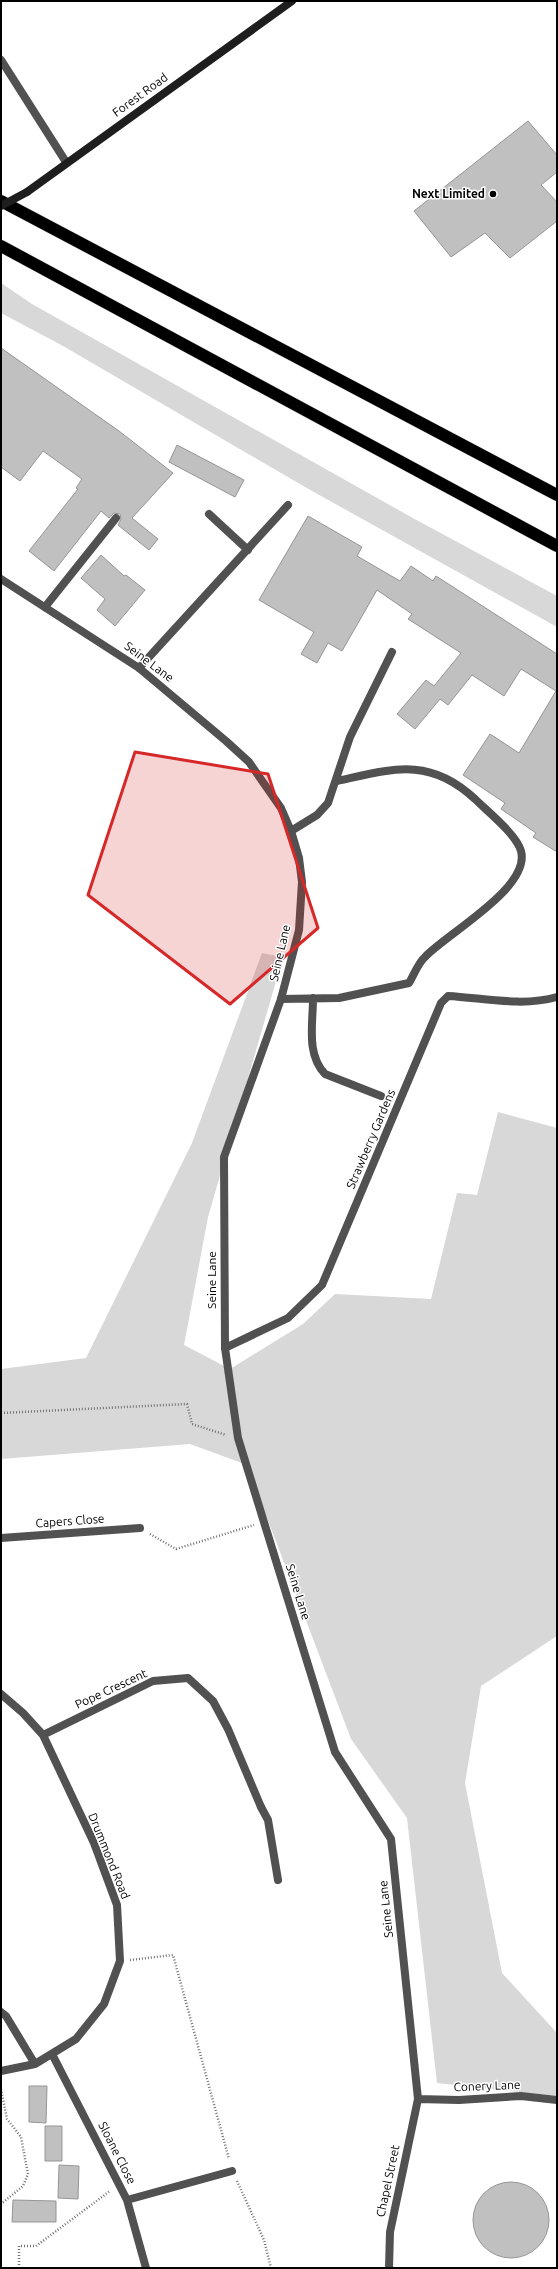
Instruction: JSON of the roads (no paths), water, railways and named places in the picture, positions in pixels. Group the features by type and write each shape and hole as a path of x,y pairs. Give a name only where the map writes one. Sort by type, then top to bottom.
{"highway":[{"path":"1,201 557,495"},
{"path":"1,246 557,546"}],"street":[{"name":"Forest Road","path":"1,206 27,192 66,162 292,1"},
{"path":"1,60 66,162"},
{"path":"139,668 288,505"},
{"path":"209,514 248,550"},
{"path":"45,607 116,518"},
{"name":"Seine Lane","path":"1,579 139,668 249,762 281,808 291,830 299,858 301,906 299,930 281,999 224,1157 225,1348 238,1438 335,1752 391,1839 418,2099"},
{"path":"291,830 323,810 332,795 350,737 392,652"},
{"path":"281,999 339,998 410,983 424,957 491,904 513,880 521,863 521,850 506,828 473,797 436,773 414,768 403,768 337,781"},
{"name":"Strawberry Gardens","path":"225,1348 288,1318 322,1285 441,1003 448,996 524,1002 543,1001 557,997"},
{"path":"313,998 313,1051 318,1067 325,1074 381,1096"},
{"name":"Capers Close","path":"1,1538 140,1528"},
{"name":"Pope Crescent","path":"43,1735 153,1681 188,1678 213,1701 228,1729 268,1820 278,1880"},
{"name":"Drummond Road","path":"1,1694 23,1713 43,1735 94,1843 117,1905 120,1961 104,2004 76,2039 35,2064 1,2071"},
{"path":"1,2012 6,2016 35,2064"},
{"name":"Sloane Close","path":"52,2054 127,2200 146,2268"},
{"name":"Conery Lane","path":"418,2099 459,2100 521,2096 557,2100"},
{"name":"Chapel Street","path":"388,2268 390,2232 418,2099"},
{"path":"127,2200 232,2171"}],"place":[{"name":"Next Limited","path":"493,194"}]}
